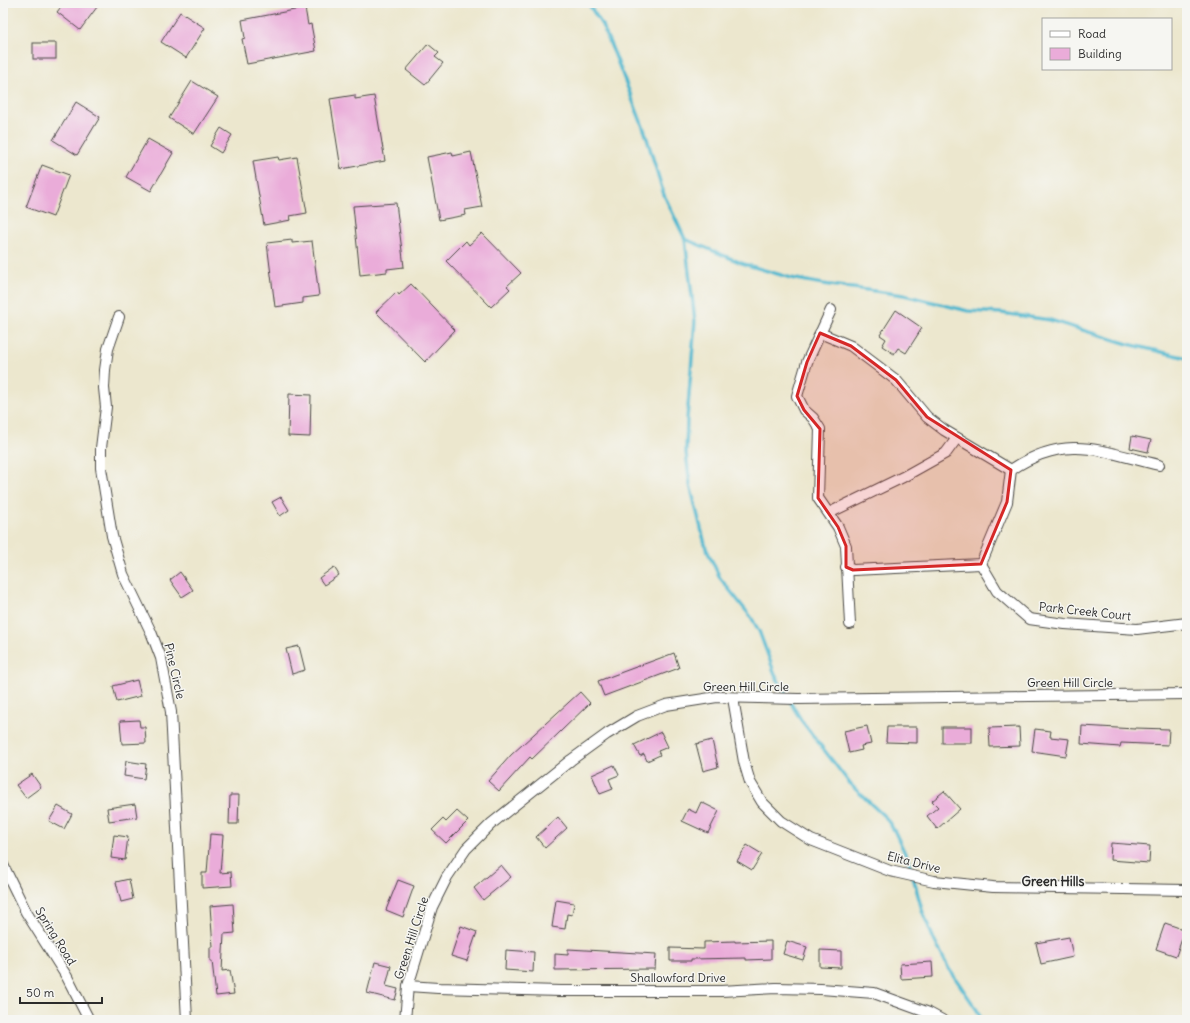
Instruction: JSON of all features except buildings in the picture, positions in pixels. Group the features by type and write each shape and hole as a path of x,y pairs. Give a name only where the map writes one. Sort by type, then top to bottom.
{"street":[{"path":"831,310 806,362 797,396 804,410 813,418 820,429 818,498 838,527 846,546 850,624"},
{"name":"Pine Circle","path":"119,316 108,349 105,370 104,388 106,407 101,448 101,468 112,536 123,574 151,632 161,658 171,712 187,1020"},
{"path":"820,333 851,346 896,380 927,417 957,438 1011,470"},
{"path":"829,513 946,454 957,438"},
{"path":"1011,470 1025,461 1045,452 1061,448 1083,448 1159,466"},
{"path":"846,567 853,570 981,564 1007,502 1011,470"},
{"name":"Park Creek Court","path":"981,564 997,591 1029,619 1065,624 1137,630 1187,622"},
{"name":"Green Hill Circle","path":"405,1020 408,986 432,907 447,877 466,849 491,824 577,756 607,734 637,716 666,704 717,697 1187,694"},
{"name":"Elita Drive","path":"733,698 743,755 750,782 762,802 781,821 811,840 890,871 934,881 993,888 1187,890"},
{"name":"Spring Road","path":"3,865 26,912 67,977 89,1020"},
{"name":"Shallowford Drive","path":"408,986 561,991 721,991 776,988 821,989 874,993 929,1013 942,1020"}],"highlighted area":[{"path":"820,333 851,346 896,380 927,417 1011,470 1007,502 981,564 853,570 846,567 846,546 838,527 818,498 820,429 804,410 797,396 807,362"}],"waterway":[{"path":"588,3 602,25 615,55 645,132 664,195 685,239 695,321 687,419 686,452 690,485 706,548 720,578 751,617 759,631 776,677 801,720 851,785 886,818 895,832 909,862 922,910 934,940 949,969 977,1010 982,1020"},
{"path":"685,239 744,264 791,278 904,295 968,311 1001,313 1050,320 1128,344 1187,358"}],"district":[{"name":"Green Hills","path":"1053,881"}]}
